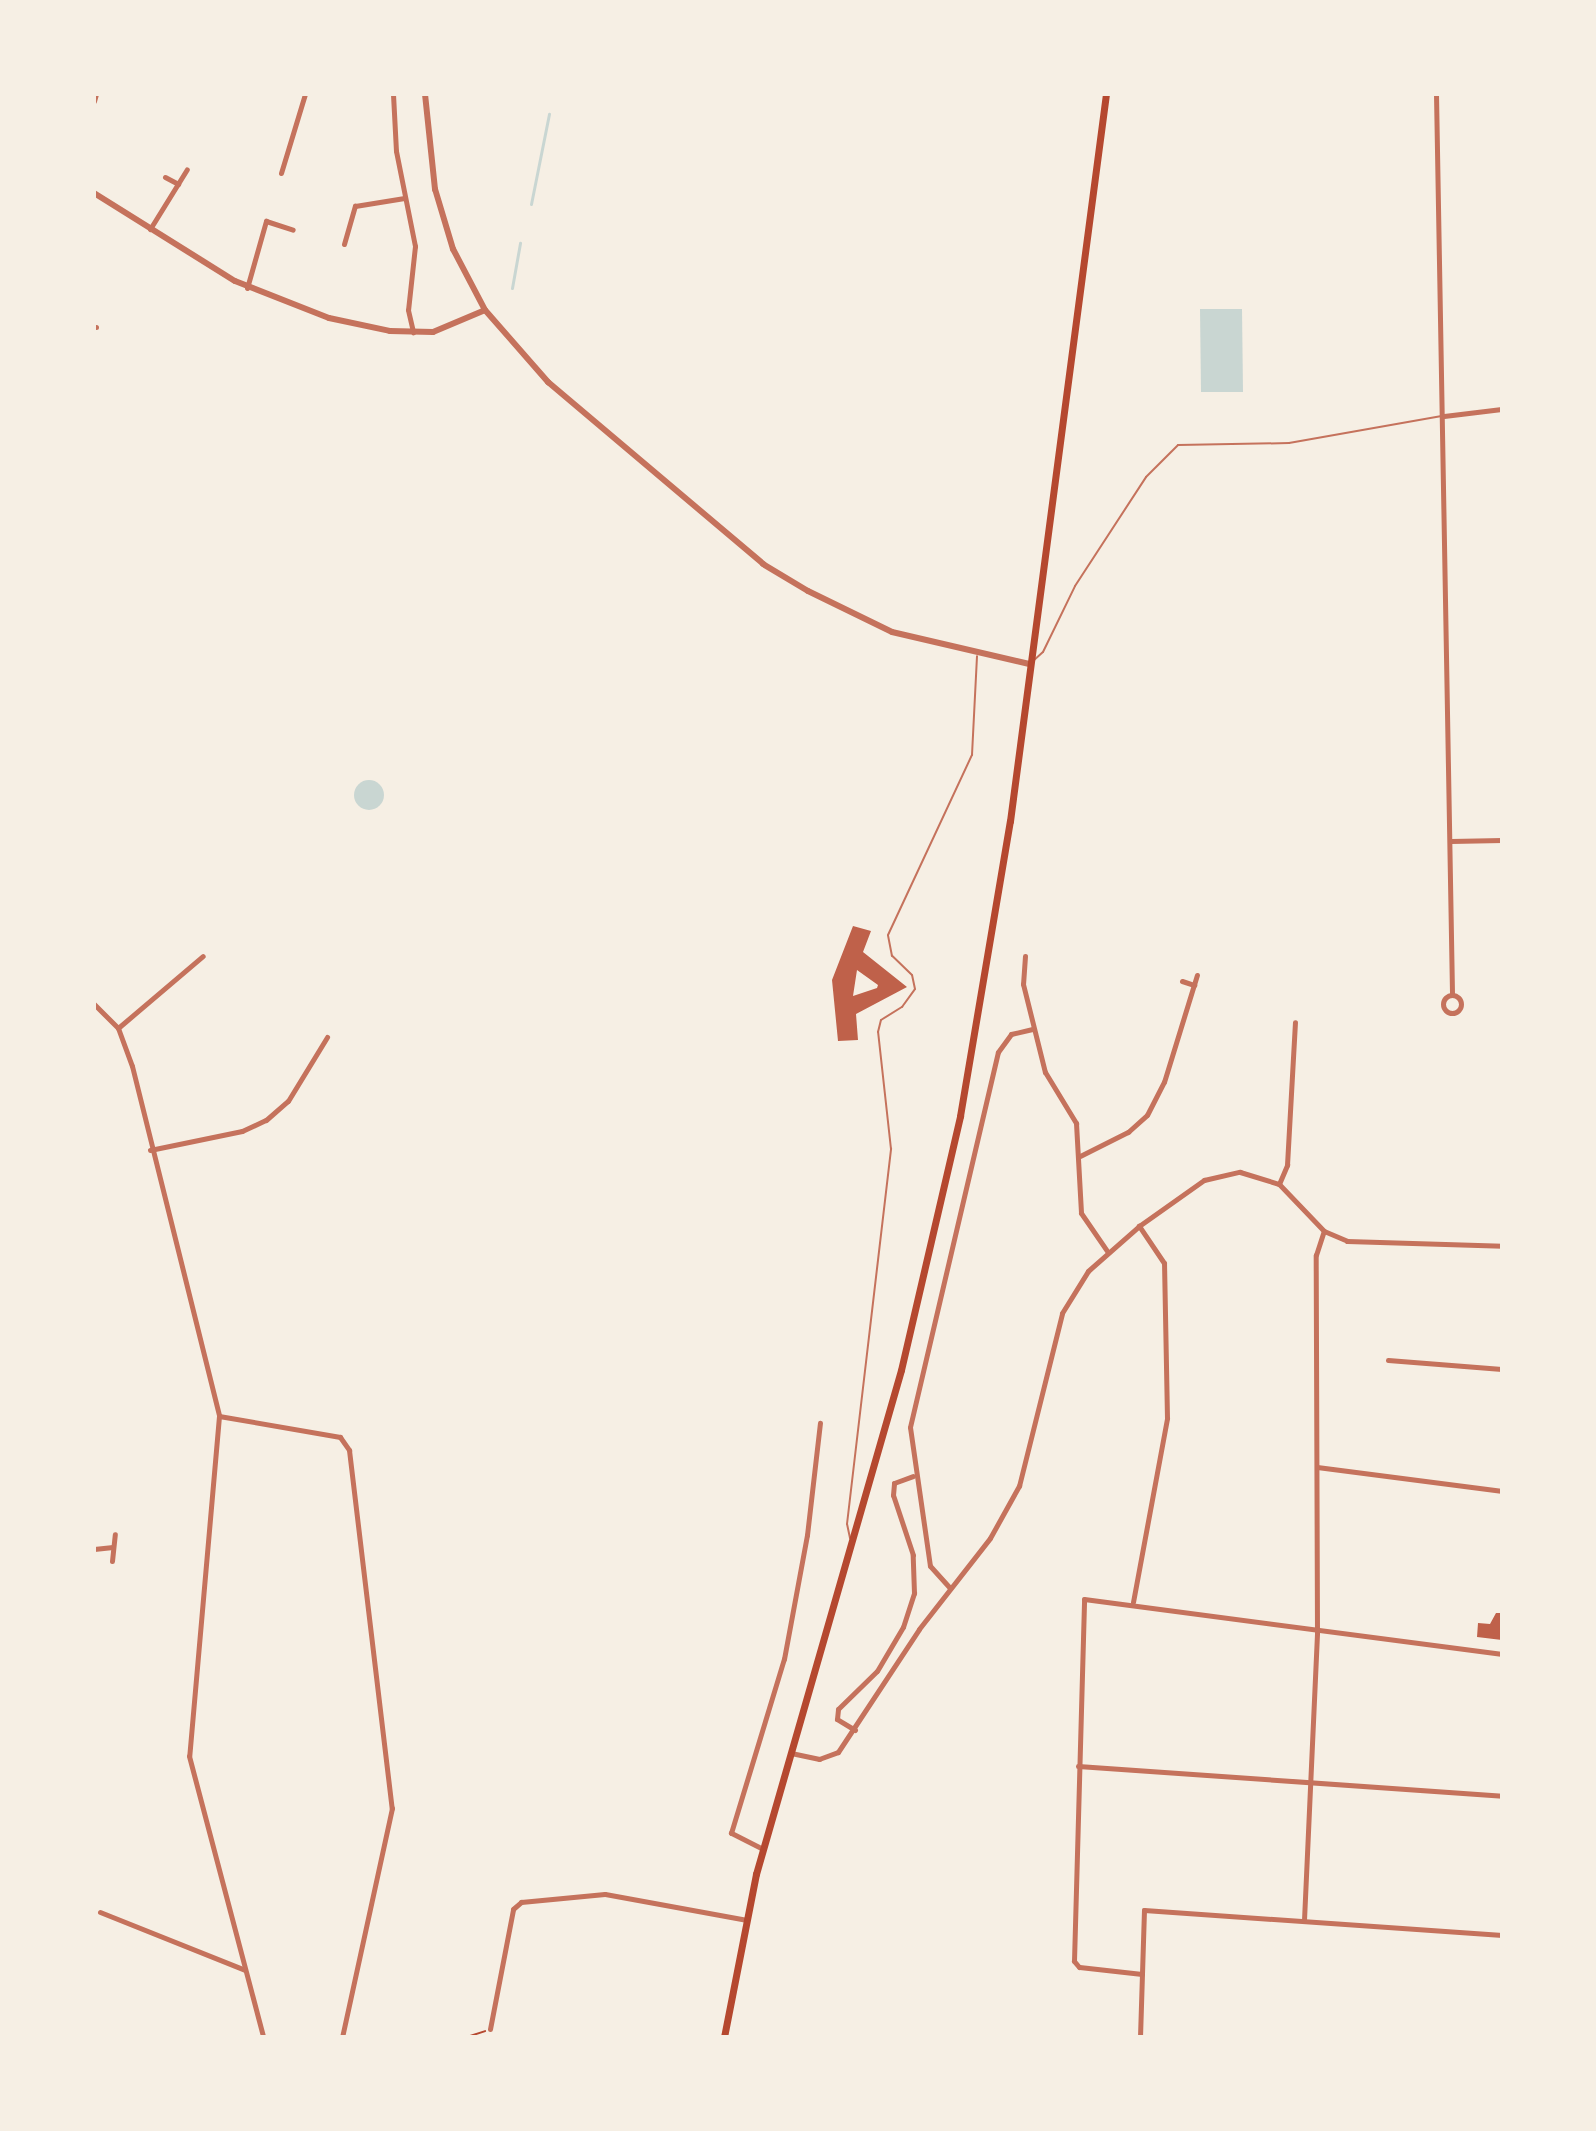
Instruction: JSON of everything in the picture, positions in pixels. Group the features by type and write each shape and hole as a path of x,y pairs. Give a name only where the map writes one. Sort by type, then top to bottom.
{"main road":[{"path":"724,2037 763,1849 901,1370 960,1116 1010,821 1106,94"}],"street":[{"path":"94,101 96,94"},
{"path":"281,173 305,94"},
{"path":"393,94 404,198 415,246 408,310 413,332"},
{"path":"425,94 443,221 466,279 485,310 548,382 763,564 892,632 977,656 1029,664"},
{"path":"1436,94 1452,995"},
{"path":"150,229 187,169"},
{"path":"165,177 178,184"},
{"path":"94,193 247,288 340,321 433,332 485,310"},
{"path":"344,244 355,206 404,198"},
{"path":"247,288 266,221 293,230"},
{"path":"1444,416 1502,409"},
{"path":"1451,841 1502,840"},
{"path":"118,1028 203,956"},
{"path":"1025,956 1023,984 1045,1072 1076,1123 1081,1213 1107,1251"},
{"path":"1080,1156 1128,1132 1147,1115 1164,1082 1197,975"},
{"path":"1182,981 1194,985"},
{"path":"94,1004 118,1028 132,1066 150,1150 219,1416 189,1756 263,2037"},
{"path":"1279,1184 1287,1165 1295,1022"},
{"path":"950,1588 930,1566 913,1476 910,1427 998,1052 1011,1034 1032,1029"},
{"path":"150,1150 242,1131 266,1120 288,1101 327,1037"},
{"path":"791,1753 828,1757 855,1730 950,1588 1013,1501 1056,1330 1080,1282 1107,1251 1139,1226 1215,1176 1240,1172 1279,1184 1324,1231 1347,1241 1502,1246"},
{"path":"1133,1602 1167,1418 1164,1263 1139,1226"},
{"path":"1304,1920 1317,1629 1316,1255 1324,1231"},
{"path":"1388,1360 1502,1369"},
{"path":"219,1416 340,1437 349,1450 392,1808 342,2037"},
{"path":"763,1849 731,1833 784,1659 807,1535 820,1423"},
{"path":"1317,1467 1502,1491"},
{"path":"855,1730 837,1719 838,1709 877,1671 903,1627 914,1593 913,1555 893,1495 894,1483 913,1476"},
{"path":"112,1561 115,1534"},
{"path":"94,1549 113,1547"},
{"path":"1142,1974 1079,1967 1074,1961 1084,1599 1133,1602 1502,1654"},
{"path":"1078,1766 1502,1796"},
{"path":"490,2029 513,1909 521,1902 605,1894 746,1920"},
{"path":"1140,2037 1144,1910 1502,1935"},
{"path":"100,1912 245,1970"}],"lane":[{"path":"1029,664 1043,652 1075,586 1146,477 1178,445 1289,443 1444,416"},
{"path":"851,1543 851,1488 891,1149 878,1032 881,1020 902,1007 915,989 912,975 892,956 888,935 972,755 977,656"}],"path":[{"path":"467,2037 490,2029"}],"shaded area":[{"path":"1200,309 1242,309 1243,392 1201,392"},
{"path":"369,780 379,785 384,795 379,805 369,810 359,805 354,795 359,785"}],"building":[{"path":"853,926 871,931 863,952 907,987 856,1014 858,1040 838,1041 832,980","holes":["857,970 878,985 877,988 853,996"]},
{"path":"1496,1613 1502,1613 1502,1640 1477,1637 1478,1623 1490,1624"}],"waterway":[{"path":"531,204 549,114"},
{"path":"512,288 520,243"}]}
